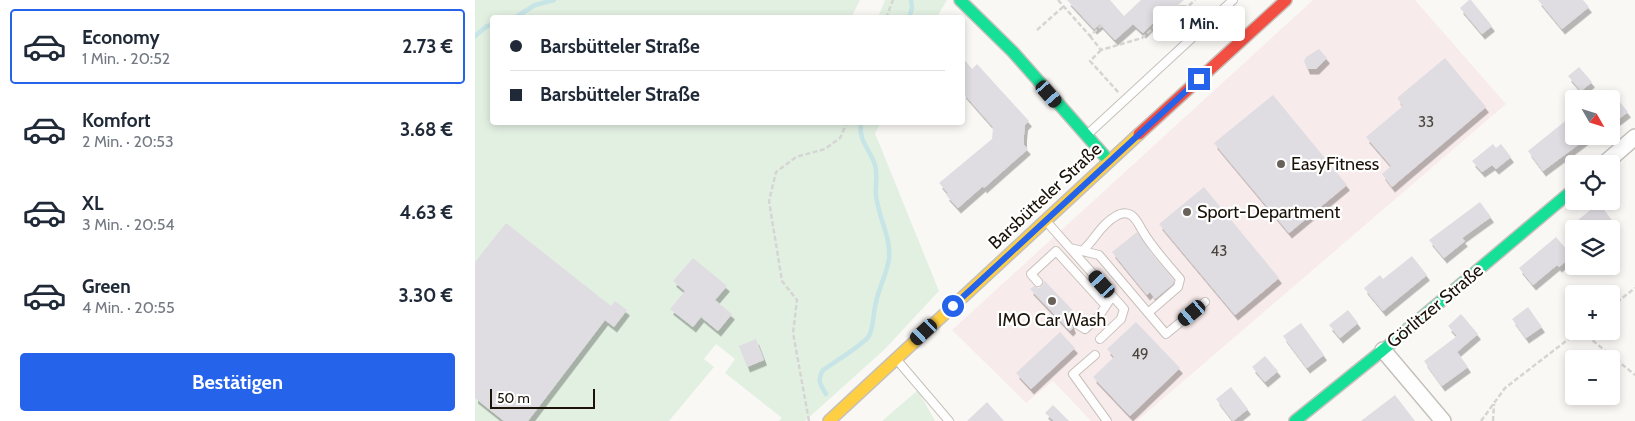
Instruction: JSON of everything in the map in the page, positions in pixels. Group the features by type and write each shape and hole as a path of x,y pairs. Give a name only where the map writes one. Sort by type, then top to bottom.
{"main road":[{"path":"960,0 1013,52 1109,160"},
{"name":"Barsbütteler Straße","path":"829,421 1109,160 1286,0"},
{"name":"Görlitzer Straße","path":"1295,421 1383,350 1565,197"}],"street":[{"path":"1614,155 1635,137"},
{"path":"1383,350 1443,421"}],"lane":[{"path":"1086,136 1233,0"},
{"path":"1082,251 1092,243 1095,234 1115,216 1123,213 1131,215 1145,237 1180,279 1178,288 1148,312"},
{"path":"1045,220 1124,309 1121,319 1100,339"},
{"path":"1070,248 1099,255 1166,334 1205,302"},
{"path":"1038,282 1031,274 1056,251 1105,305"},
{"path":"1077,324 1085,330 1099,316 1113,296"},
{"path":"1095,355 1073,374 1107,421"},
{"path":"896,358 949,421"}],"path":[{"path":"887,15 893,0"},
{"path":"1059,0 1101,50"},
{"path":"1155,15 1166,27 1195,0"},
{"path":"1037,30 1064,6"},
{"path":"1179,15 1197,34"},
{"path":"1125,100 1090,61 1101,50 1143,38 1161,21"},
{"path":"1090,36 1102,25"},
{"path":"809,421 793,333 797,300 782,280 769,201 776,172 796,157 825,149 841,138 846,125"},
{"path":"1620,299 1635,288"},
{"path":"1481,421 1505,388 1568,340"},
{"path":"1591,340 1635,375"},
{"path":"1493,421 1495,403"}],"shaded area":[{"path":"1313,0 1415,0 1506,104 1137,421 1091,421 1053,381 1026,403 952,330"}],"green space":[{"path":"475,0 860,0 852,15 490,15 490,125 880,125 875,133 939,291 884,350 805,421 779,421 782,418 725,373 735,359 716,344 704,359 714,367 669,421 475,421"},
{"path":"885,0 947,0 938,15 879,15"},
{"path":"918,390 935,421 882,421"}],"building":[{"path":"1067,0 1110,0 1124,16 1141,0 1184,0 1165,17 1162,14 1143,33 1133,24 1115,40 1100,24 1094,29"},
{"path":"1469,0 1492,26 1482,34 1460,8"},
{"path":"1538,0 1583,0 1589,7 1562,29"},
{"path":"1319,49 1327,58 1316,69 1307,69 1304,61 1306,57"},
{"path":"1445,58 1486,107 1392,187 1382,174 1391,166 1366,137 1403,106 1397,98"},
{"path":"965,60 972,69 977,64 1029,121 1025,125 1024,135 1024,145 1028,149 958,208 946,195 948,193 939,183 992,139 993,127 965,95"},
{"path":"1579,67 1592,82 1580,90 1568,76"},
{"name":"EasyFitness","path":"1273,95 1347,185 1289,233 1214,143"},
{"path":"1620,102 1628,112 1620,118"},
{"path":"1565,121 1565,145 1578,145 1543,171 1528,151"},
{"path":"1493,144 1496,148 1501,144 1511,157 1496,169 1492,165 1482,172 1472,161"},
{"path":"1204,187 1279,278 1235,315 1159,224"},
{"path":"1480,202 1491,217 1462,238 1465,241 1444,258 1429,240"},
{"path":"1590,210 1604,210 1612,220 1578,220"},
{"path":"506,223 611,306 615,301 627,310 614,327 605,320 528,421 504,421 475,398 475,262"},
{"path":"1137,232 1151,253 1174,280 1173,284 1155,299 1150,292 1147,295 1112,252"},
{"path":"1556,237 1565,248 1565,262 1559,267 1557,265 1533,285 1519,268"},
{"path":"1412,256 1427,275 1383,311 1364,288 1380,275 1383,279"},
{"path":"693,258 727,286 715,300 732,314 718,331 701,317 693,327 670,309 685,291 673,281"},
{"name":"IMO Car Wash","path":"1042,278 1082,320 1074,319 1071,323 1073,328 1070,331 1030,289 1034,286 1039,288 1042,286 1044,281"},
{"path":"1528,307 1542,327 1526,338 1512,319"},
{"path":"1348,310 1358,323 1340,338 1329,325"},
{"path":"1461,314 1478,334 1457,352 1468,367 1442,386 1424,361 1457,336 1448,326"},
{"path":"1136,322 1180,368 1130,416 1093,377 1114,357 1107,349"},
{"path":"1301,323 1324,355 1307,368 1283,336"},
{"path":"1060,332 1075,348 1031,389 1016,373"},
{"path":"756,339 764,360 747,367 739,346"},
{"path":"1265,356 1278,371 1265,382 1252,367"},
{"path":"1231,387 1248,409 1233,421 1216,399"},
{"path":"1395,395 1415,421 1361,421"},
{"path":"987,402 1004,421 967,421"},
{"path":"1053,405 1069,421 1054,421 1045,413"}],"waterway":[{"path":"519,15 535,5 554,0"},
{"path":"910,15 912,8 911,0"},
{"path":"475,36 490,26"},
{"path":"826,394 820,382 823,370 869,336 877,296 887,270 889,258 888,242 877,203 876,169 863,140 861,125"}],"traffic: fast":[{"path":"960,0 1013,52 1109,161"},
{"path":"1295,421 1383,350 1565,197"}],"traffic: slow":[{"path":"829,421 1139,134"}],"traffic: jam":[{"path":"1139,134 1286,0"}],"place":[{"name":"EasyFitness","path":"1281,164"},
{"name":"Sport-Department","path":"1187,212"},
{"name":"IMO Car Wash","path":"1052,301"}],"route":[{"path":"953,306 1109,160 1199,79"}]}
